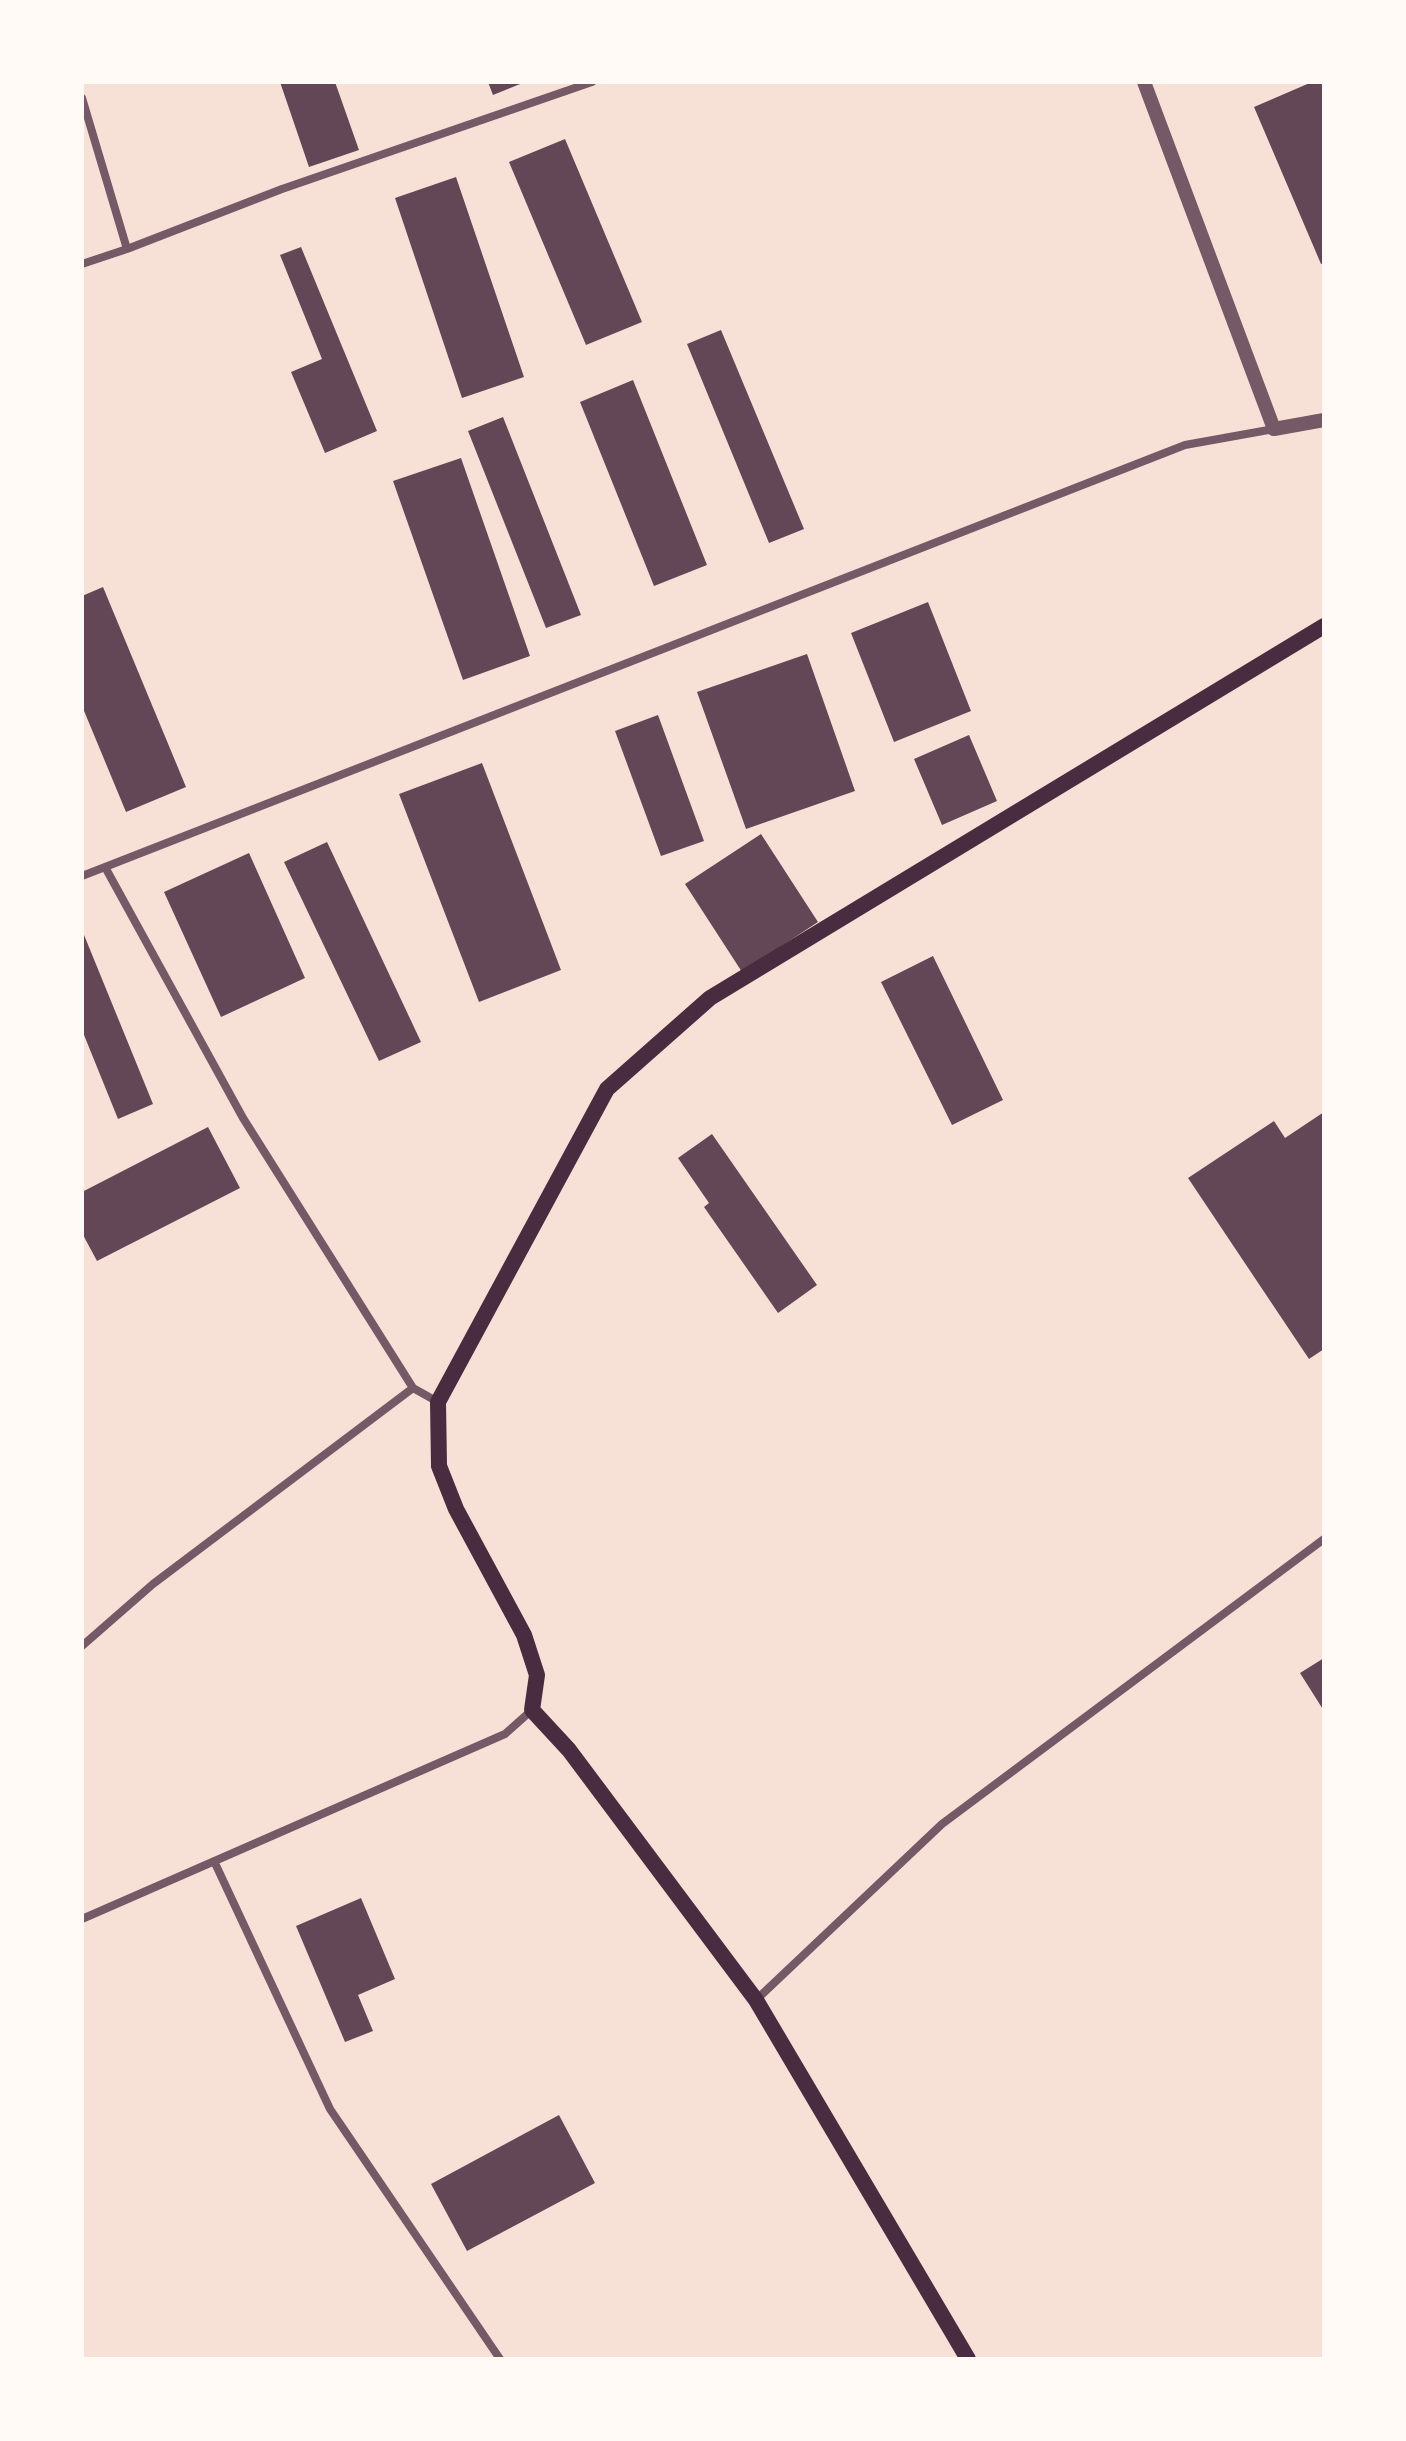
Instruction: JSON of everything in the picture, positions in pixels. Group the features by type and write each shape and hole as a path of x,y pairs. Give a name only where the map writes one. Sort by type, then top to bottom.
{"main road":[{"path":"968,2359 756,2000 569,1750 532,1710 537,1675 524,1635 456,1509 439,1466 438,1402 607,1089 710,998 1324,626"}],"street":[{"path":"82,264 282,189 592,82"},
{"path":"1144,82 1274,429"},
{"path":"82,98 127,249"},
{"path":"82,876 1185,445 1324,420"},
{"path":"105,867 243,1118 413,1388 438,1402"},
{"path":"82,1646 153,1584 413,1388"},
{"path":"756,2000 942,1824 1324,1539"},
{"path":"82,1919 505,1734 532,1710"},
{"path":"214,1861 330,2109 500,2359"}],"building":[{"path":"280,82 335,82 359,150 309,167"},
{"path":"488,82 525,82 493,95"},
{"path":"1312,82 1324,82 1324,263 1321,264 1254,107"},
{"path":"565,139 642,322 586,345 509,162"},
{"path":"456,177 524,377 462,398 395,198"},
{"path":"301,247 377,431 325,453 291,372 322,359 280,255"},
{"path":"721,330 804,529 769,543 687,344"},
{"path":"633,380 707,565 654,586 580,402"},
{"path":"503,417 581,615 546,628 468,431"},
{"path":"461,458 530,656 463,680 393,481"},
{"path":"103,587 186,787 126,812 82,706 82,596"},
{"path":"928,602 971,711 894,742 851,633"},
{"path":"807,654 855,791 746,829 697,692"},
{"path":"658,715 704,841 661,856 615,731"},
{"path":"969,735 997,801 942,825 914,759"},
{"path":"482,763 561,970 479,1002 399,794"},
{"path":"761,834 818,922 742,972 685,884"},
{"path":"327,842 421,1042 379,1061 284,862"},
{"path":"249,853 305,978 221,1017 164,892"},
{"path":"82,930 153,1104 118,1119 82,1030"},
{"path":"933,956 1003,1100 952,1125 881,982"},
{"path":"1324,1112 1324,1349 1309,1359 1188,1178 1274,1121 1285,1138"},
{"path":"208,1127 240,1188 97,1261 82,1233 82,1192"},
{"path":"712,1134 817,1285 778,1313 704,1207 709,1203 678,1158"},
{"path":"1324,1658 1324,1711 1300,1673"},
{"path":"361,1898 395,1979 358,1995 373,2031 345,2042 296,1926"},
{"path":"559,2115 595,2183 467,2251 431,2184"}]}
